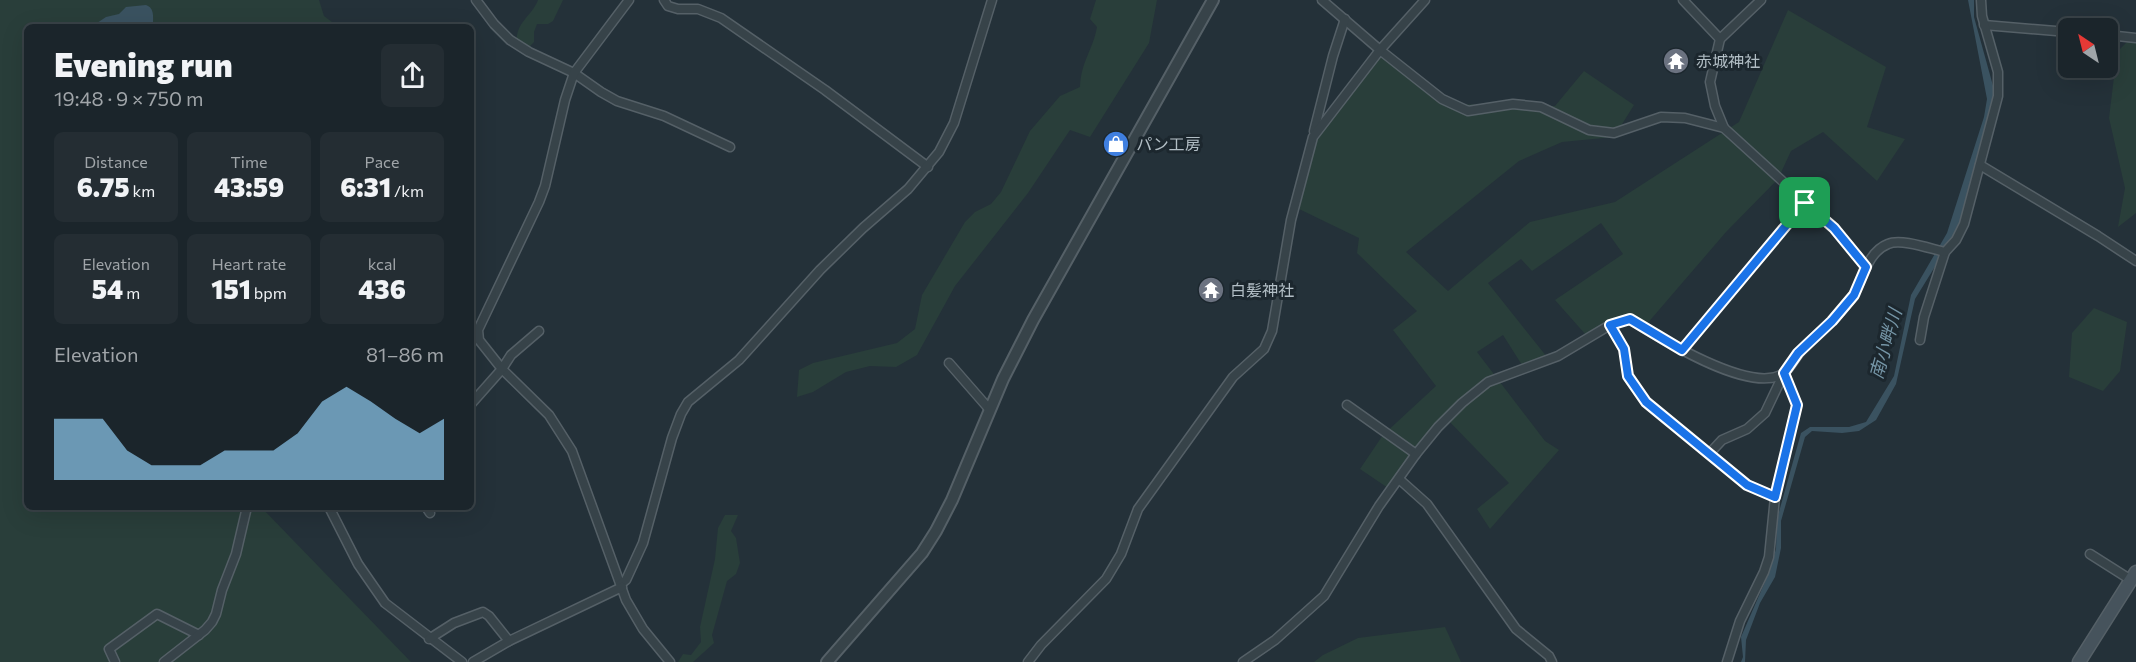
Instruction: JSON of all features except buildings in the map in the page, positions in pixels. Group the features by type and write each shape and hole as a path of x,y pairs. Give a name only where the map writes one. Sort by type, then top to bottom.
{"main road":[{"path":"2079,662 2133,576"}],"street":[{"path":"476,0 494,24 510,40 546,61 574,73 601,93 617,101 664,116 730,147"},
{"path":"629,0 574,73 565,100 545,186 478,330 479,340 502,369 549,415 572,451 626,600 643,629 670,662"},
{"path":"664,0 668,6 678,9 698,9 721,18 825,90 928,167"},
{"path":"473,662 509,641 621,585 626,580 644,543 672,438 688,402 739,360 827,263 908,189 928,167 939,152 954,123 992,0"},
{"path":"827,662 922,553 936,531 1033,320 1213,0"},
{"path":"1322,0 1380,50 1443,99 1468,111 1513,104 1541,107 1589,130 1614,133 1661,117 1685,118 1724,128"},
{"path":"1313,136 1380,50 1425,0"},
{"path":"1683,0 1720,39"},
{"path":"1761,0 1720,39 1710,82 1715,106 1724,128 1834,228 1866,267"},
{"path":"1920,340 1924,316 1946,252 1956,240 1964,224 1998,96 1998,72 1984,25 1981,0"},
{"path":"1028,662 1041,645 1106,579 1121,554 1138,509 1233,377 1264,349 1272,331 1292,220 1333,56 1345,19"},
{"path":"1984,25 2058,31"},
{"path":"2118,36 2136,38"},
{"path":"1980,165 2136,261"},
{"path":"1682,350 1805,203"},
{"path":"1709,454 1722,440 1747,429 1765,412 1784,373 1798,353 1832,321 1854,295 1866,267 1886,244 1899,242 1946,252"},
{"path":"1243,662 1275,640 1324,596 1379,506 1416,454 1462,403 1488,382 1558,356 1610,325 1630,319 1682,350 1736,373 1757,379 1784,373"},
{"path":"1610,325 1624,349 1628,376 1646,402 1747,485 1775,497"},
{"path":"474,401 502,369 511,355 539,330"},
{"path":"949,363 990,410"},
{"path":"1727,662 1740,621 1767,564 1775,497 1797,405 1784,373"},
{"path":"1347,405 1416,454"},
{"path":"1399,479 1427,504 1516,629 1549,656 1552,662"},
{"path":"164,662 208,627 216,614 222,590 236,554 246,510"},
{"path":"331,510 358,564 385,603 429,639 462,662"},
{"path":"2090,554 2133,576"},
{"path":"429,639 454,623 483,612 509,641"},
{"path":"115,662 109,649 157,614 199,635"}],"green space":[{"path":"0,0 319,0 324,16 333,24 24,24 24,510 264,510 411,662 0,662"},
{"path":"538,0 563,0 553,21 548,24 537,24 534,42 528,48 517,42 517,35"},
{"path":"1096,0 1157,0 1149,43 1090,137 1070,130 1028,193 955,286 917,355 896,367 870,366 846,372 813,392 797,397 799,370 813,363 897,343 915,329 922,295 965,222 975,212 991,204 1001,192 1030,131 1060,96 1080,87 1097,27 1090,19"},
{"path":"1788,10 1886,67 1867,127 1905,139 1877,181 1823,132 1791,151 1778,179 1726,232 1646,325 1629,316 1586,335 1555,300 1623,254 1601,223 1532,271 1521,259 1488,283 1547,357 1522,365 1503,335 1477,352 1545,441 1559,450 1490,529 1477,509 1509,483 1445,417 1388,488 1360,469 1383,435 1436,386 1393,330 1417,311 1357,253 1359,238 1297,208 1316,138 1381,53 1453,104 1555,106 1584,71 1634,105 1614,137 1562,142 1519,161 1406,252 1448,291 1530,222 1615,202 1739,122"},
{"path":"2136,33 2136,213 2118,227 2125,188 2109,118 2114,78 2118,78 2118,51"},
{"path":"2094,308 2127,322 2120,371 2103,391 2069,377 2072,333"},
{"path":"725,515 738,515 731,531 736,538 740,563 736,574 727,581 712,635 714,643 693,662 678,662 683,654 691,655 701,642 700,627 715,559 718,528"},
{"path":"1445,627 1461,662 1314,662 1323,655 1358,638"}],"water":[{"path":"1968,0 1974,0 1974,17 1995,93 1957,231 1915,299 1896,384 1876,420 1859,431 1842,433 1812,431 1805,437 1781,521 1781,548 1775,577 1760,603 1746,640 1745,662 1741,662 1743,657 1741,637 1768,575 1776,549 1777,519 1801,433 1810,427 1849,427 1866,422 1894,376 1911,295 1947,233 1984,117 1987,99"},
{"path":"149,6 152,11 153,24 96,24 106,17 119,14 126,7"}],"place":[{"name":"赤城神社","path":"1676,61"},
{"name":"パン工房","path":"1116,144"},
{"name":"白髪神社","path":"1211,290"}],"route":[{"path":"1805,203 1834,228 1866,267 1854,295 1832,321 1798,353 1784,373 1797,405 1775,497 1747,485 1646,402 1628,376 1624,349 1610,325 1630,319 1682,350 1805,203"}],"water label":[{"name":"南小畔川","path":"1886,344"}]}
